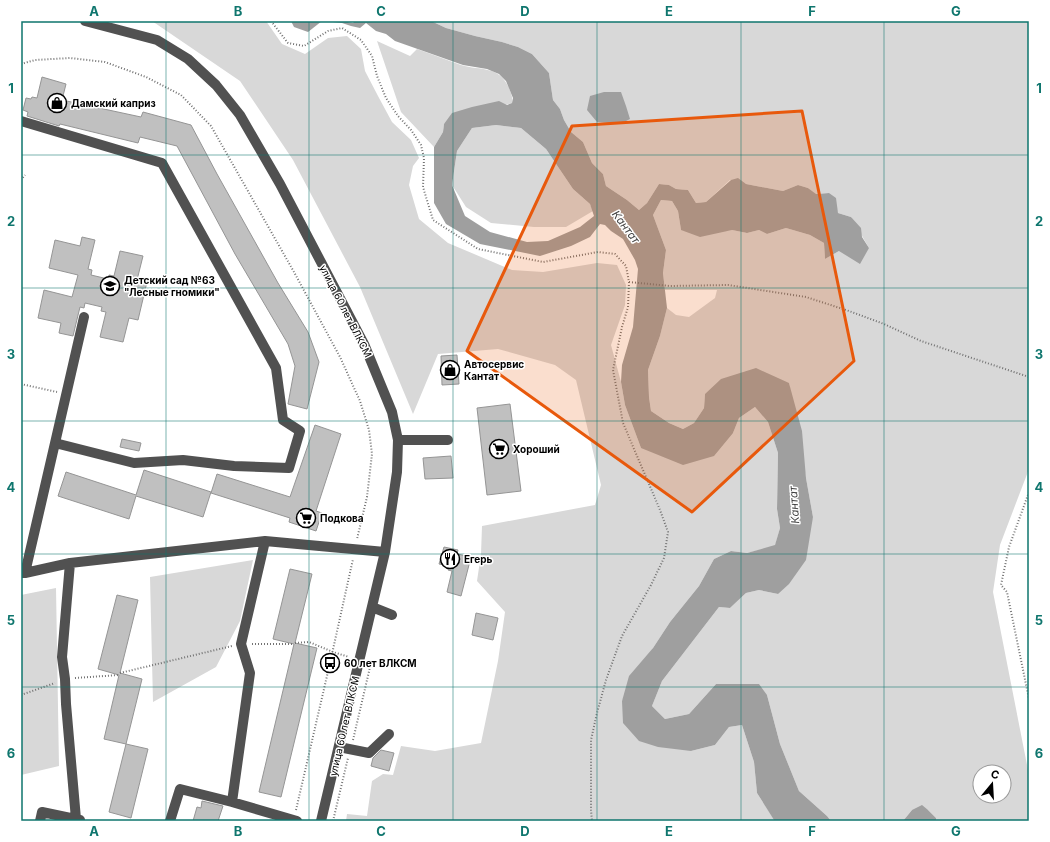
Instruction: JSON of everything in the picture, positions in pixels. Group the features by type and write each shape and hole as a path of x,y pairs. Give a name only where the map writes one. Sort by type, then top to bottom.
{"street":[{"name":"улица 60 лет ВЛКСМ","path":"85,21 157,40 194,64 216,85 240,115 280,184 364,344 392,412 398,440 397,472 385,552 321,821"},
{"path":"21,121 162,163 276,368 283,420 300,430 290,468 234,466 183,460 134,463 55,443"},
{"path":"84,317 23,573 70,563 265,541 385,552"},
{"path":"398,440 448,440"},
{"path":"232,802 250,673 241,644 265,541"},
{"path":"40,821 42,812 79,820 62,657 70,563"},
{"path":"372,607 392,615"},
{"path":"339,747 369,753 389,734"},
{"path":"170,821 180,789 297,821"}],"path":[{"path":"271,21 288,43 304,46 328,30 342,28 361,40 372,56 377,76 386,98 421,145 424,158 423,187 433,220 478,249 543,262 598,252 615,254 626,266 629,282 628,307 622,327 613,370 623,423 668,532 664,558 652,585 622,636 606,680 597,713 590,740 592,821"},
{"path":"21,180 25,175"},
{"path":"629,282 670,286 728,285 806,297 849,311 922,340 1029,377"},
{"path":"21,384 66,394"},
{"path":"1029,492 1009,547 1001,585 1007,592 1029,699"},
{"path":"120,673 241,644 294,644"}],"highlighted area":[{"path":"802,111 854,361 692,512 467,351 572,126"}],"shaded area":[{"path":"152,21 266,21 282,44 305,54 328,38 347,36 361,49 365,71 378,96 392,122 411,140 419,158 413,166 409,185 419,219 448,243 512,270 543,272 597,263 617,265 626,285 625,305 611,345 621,382 625,405 641,448 733,433 739,418 755,407 768,422 778,453 777,509 780,528 775,546 747,553 731,551 714,559 699,586 670,622 653,648 622,701 691,751 715,745 729,727 742,725 754,762 757,793 775,821 346,821 347,814 367,816 372,781 383,774 393,775 401,746 435,751 481,743 498,661 505,612 477,581 481,554 482,526 595,505 601,485 576,380 555,365 498,349 438,354 413,414 360,287 293,160 240,81"},
{"path":"431,21 1029,21 1029,469 1000,545 993,592 1029,775 1029,821 936,821 936,818 928,810 912,810 903,821 831,821 799,791 780,744 767,695 716,684 689,714 665,719 652,706 662,681 719,607 730,608 746,593 759,590 778,594 813,517 789,383 705,394 704,408 694,423 683,429 669,423 651,411 648,370 660,336 667,308 676,315 689,317 715,298 717,290 665,290 663,273 666,250 653,215 661,200 672,201 678,211 681,230 732,230 747,233 759,230 767,234 786,228 810,235 824,243 825,259 839,251 869,248 851,217 838,213 829,193 815,194 808,188 798,185 783,191 730,180 706,202 696,203 688,190 676,189 669,185 659,184 647,203 639,210 606,186 603,174 592,163 583,142 571,132 560,109 553,100 549,73 532,54 518,47 446,28"},
{"path":"377,41 410,56 417,49 461,65 495,72 505,81 509,88 512,103 444,124 443,132 434,147 401,112"},
{"path":"496,125 521,128 546,149 573,189 590,204 593,211 566,227 534,227 491,223 466,207 452,185 457,151 472,128"},
{"path":"253,560 240,621 216,667 153,702 150,577"},
{"path":"56,588 59,766 21,775 21,595"}],"water":[{"path":"291,21 322,21 308,32 294,27"},
{"name":"Кантат","path":"323,21 342,21 353,23 355,21 431,21 446,28 518,47 532,54 549,73 553,100 560,109 571,132 583,142 592,163 603,174 606,186 639,210 647,203 659,184 669,185 676,189 688,190 696,203 706,202 731,180 738,178 746,184 783,191 798,185 808,188 816,194 829,193 836,198 838,213 851,217 861,228 862,237 869,248 860,264 839,251 825,259 824,243 810,235 786,228 767,234 759,230 747,233 732,230 700,237 681,230 678,211 672,201 661,200 653,215 666,250 663,273 667,308 660,336 648,370 651,411 669,423 683,429 694,423 704,408 705,394 721,379 756,368 789,383 802,431 806,478 813,517 806,560 789,584 778,594 759,590 746,593 730,608 719,607 662,681 652,706 665,719 689,714 716,684 759,684 767,695 780,744 799,791 831,821 774,820 757,793 754,762 742,725 729,727 715,745 691,751 658,747 639,741 623,723 622,701 629,676 653,648 670,622 699,586 714,559 731,551 747,553 775,545 780,528 777,509 778,453 768,422 755,407 739,418 733,433 714,456 683,465 641,448 625,405 621,382 622,365 633,327 638,269 635,260 623,239 605,225 600,224 590,237 571,246 540,256 480,244 446,224 434,203 434,147 443,132 444,124 452,113 499,101 507,105 512,103 513,98 506,81 499,74 487,69 463,65 395,41 386,34 376,31 366,23 360,28 342,23","holes":["496,125 521,128 546,149 573,189 590,204 594,216 580,227 548,241 527,242 490,232 465,216 452,185 457,151 472,128"]},
{"path":"604,92 621,92 630,119 620,124 597,122 587,110 590,96"},
{"path":"922,805 936,818 936,821 903,821 912,810"}],"building":[{"path":"42,77 66,84 62,100 141,117 143,112 191,125 278,283 308,332 319,362 307,409 288,404 295,366 288,344 235,254 177,146 140,137 138,143 60,124 59,126 27,116 28,112 23,110 26,98 37,98"},
{"name":"Детский сад №63 \"Лесные гномики\"","path":"82,237 95,240 88,269 92,270 91,275 108,279 109,275 114,276 120,251 143,256 137,280 147,282 138,320 129,318 123,342 100,337 106,312 101,311 102,307 85,303 84,308 80,307 73,336 59,333 61,323 38,318 44,290 72,297 78,275 49,268 55,240 80,246"},
{"name":"Автосервис Кантат","path":"457,355 459,384 442,385 441,356"},
{"name":"Хороший","path":"510,404 521,491 487,495 477,408"},
{"path":"315,425 341,434 316,511 322,513 316,531 289,522 290,518 211,493 217,474 290,497"},
{"path":"122,439 141,443 139,451 120,447"},
{"path":"451,456 453,478 425,479 423,458"},
{"path":"144,470 211,492 203,517 136,496 129,519 58,496 66,472 136,495"},
{"path":"444,547 458,550 457,554 471,557 461,596 447,592 452,571 448,570 449,566 439,564"},
{"path":"290,569 312,574 295,643 317,648 281,797 259,792 294,644 273,639"},
{"path":"117,595 138,600 120,673 142,679 126,744 104,739 119,675 98,669"},
{"path":"476,613 498,618 493,640 472,635"},
{"path":"126,744 148,749 131,818 109,812"},
{"path":"381,750 394,753 389,771 371,766 373,758"},
{"path":"202,801 223,806 218,821 193,821 197,807 201,808"}],"place":[{"name":"Дамский каприз","path":"57,103"},
{"name":"Детский сад №63 \"Лесные гномики\"","path":"110,286"},
{"name":"Автосервис Кантат","path":"450,370"},
{"name":"Хороший","path":"499,449"},
{"name":"Подкова","path":"306,518"},
{"name":"Егерь","path":"450,559"},
{"name":"60 лет ВЛКСМ","path":"330,663"}]}
